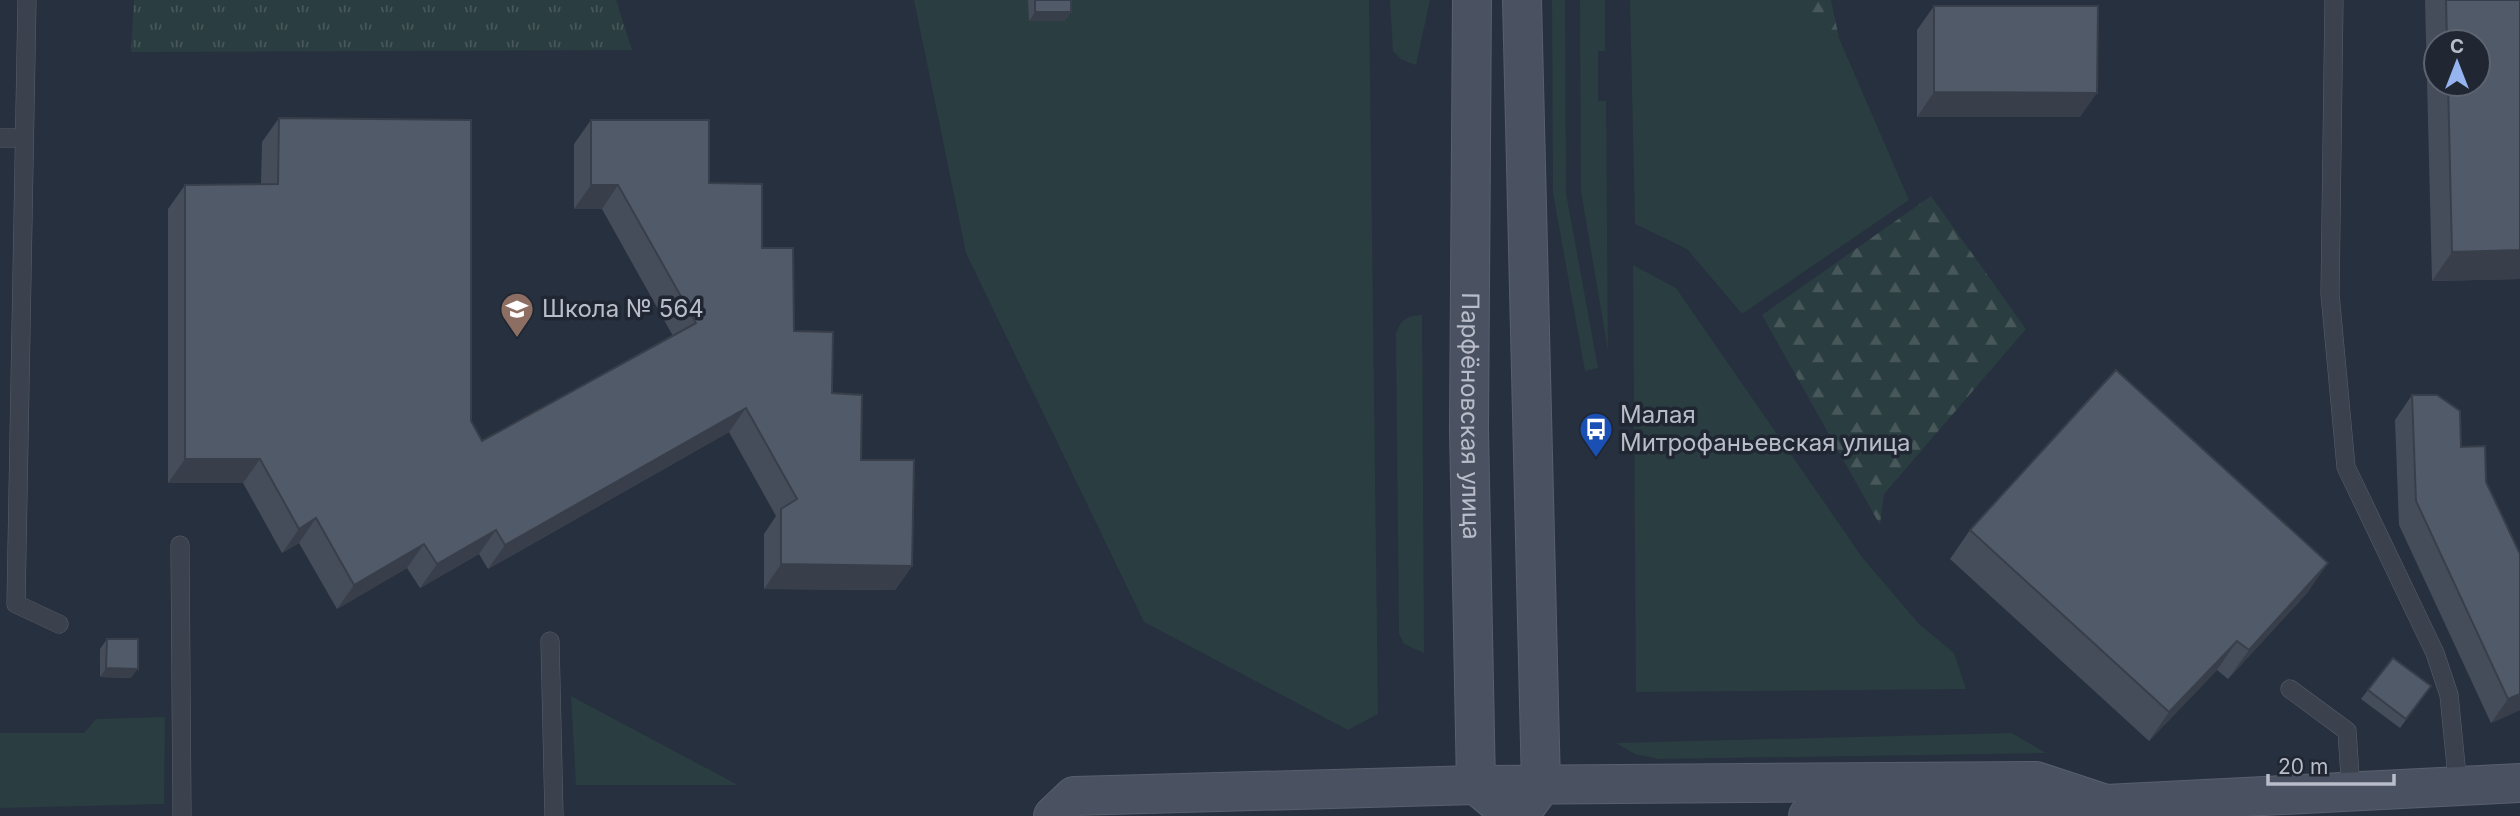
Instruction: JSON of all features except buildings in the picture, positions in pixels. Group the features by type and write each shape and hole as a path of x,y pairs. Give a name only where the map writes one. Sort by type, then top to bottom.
{"street":[{"name":"Парфёновская улица","path":"1472,0 1469,430 1476,785"},
{"path":"1519,816 1541,786 1521,0"},
{"path":"1053,816 1074,796 1476,785 2036,781 2106,804"},
{"path":"1808,816 2036,814 2106,804 2520,783"},
{"path":"1476,785 1513,816"}],"lane":[{"path":"27,0 16,604 59,624"},
{"path":"2334,0 2330,294 2346,467 2435,653 2449,695 2458,786"},
{"path":"0,138 24,138"},
{"path":"180,545 182,816"},
{"path":"550,641 554,816"},
{"path":"2290,689 2347,731 2351,791"}],"green space":[{"path":"134,0 616,0 632,50 131,52"},
{"path":"914,0 1369,0 1378,714 1348,730 1144,622 966,253"},
{"path":"1390,0 1430,0 1416,65 1402,60 1393,51"},
{"path":"1552,0 1565,0 1566,193 1598,368 1585,371 1553,193"},
{"path":"1580,0 1605,0 1605,51 1598,51 1598,101 1606,101 1608,351 1581,191"},
{"path":"1630,0 1779,0 1839,38 1909,200 1742,314 1687,249 1635,224"},
{"path":"1779,0 1831,0 1839,38 1780,2"},
{"path":"1931,196 2026,329 1884,494 1880,525 1762,315"},
{"path":"1633,265 1676,288 1862,557 1919,624 1954,653 1966,689 1636,692"},
{"path":"1422,315 1424,653 1404,644 1399,633 1396,333 1405,319"},
{"path":"571,696 738,785 576,785"},
{"path":"165,717 164,804 0,808 0,733 84,733 96,719"},
{"path":"2012,733 2046,753 1659,759 1635,754 1616,743"}],"place":[{"name":"Школа № 564","path":"517,339"},
{"name":"Малая Митрофаньевская улица","path":"1596,459"}]}
